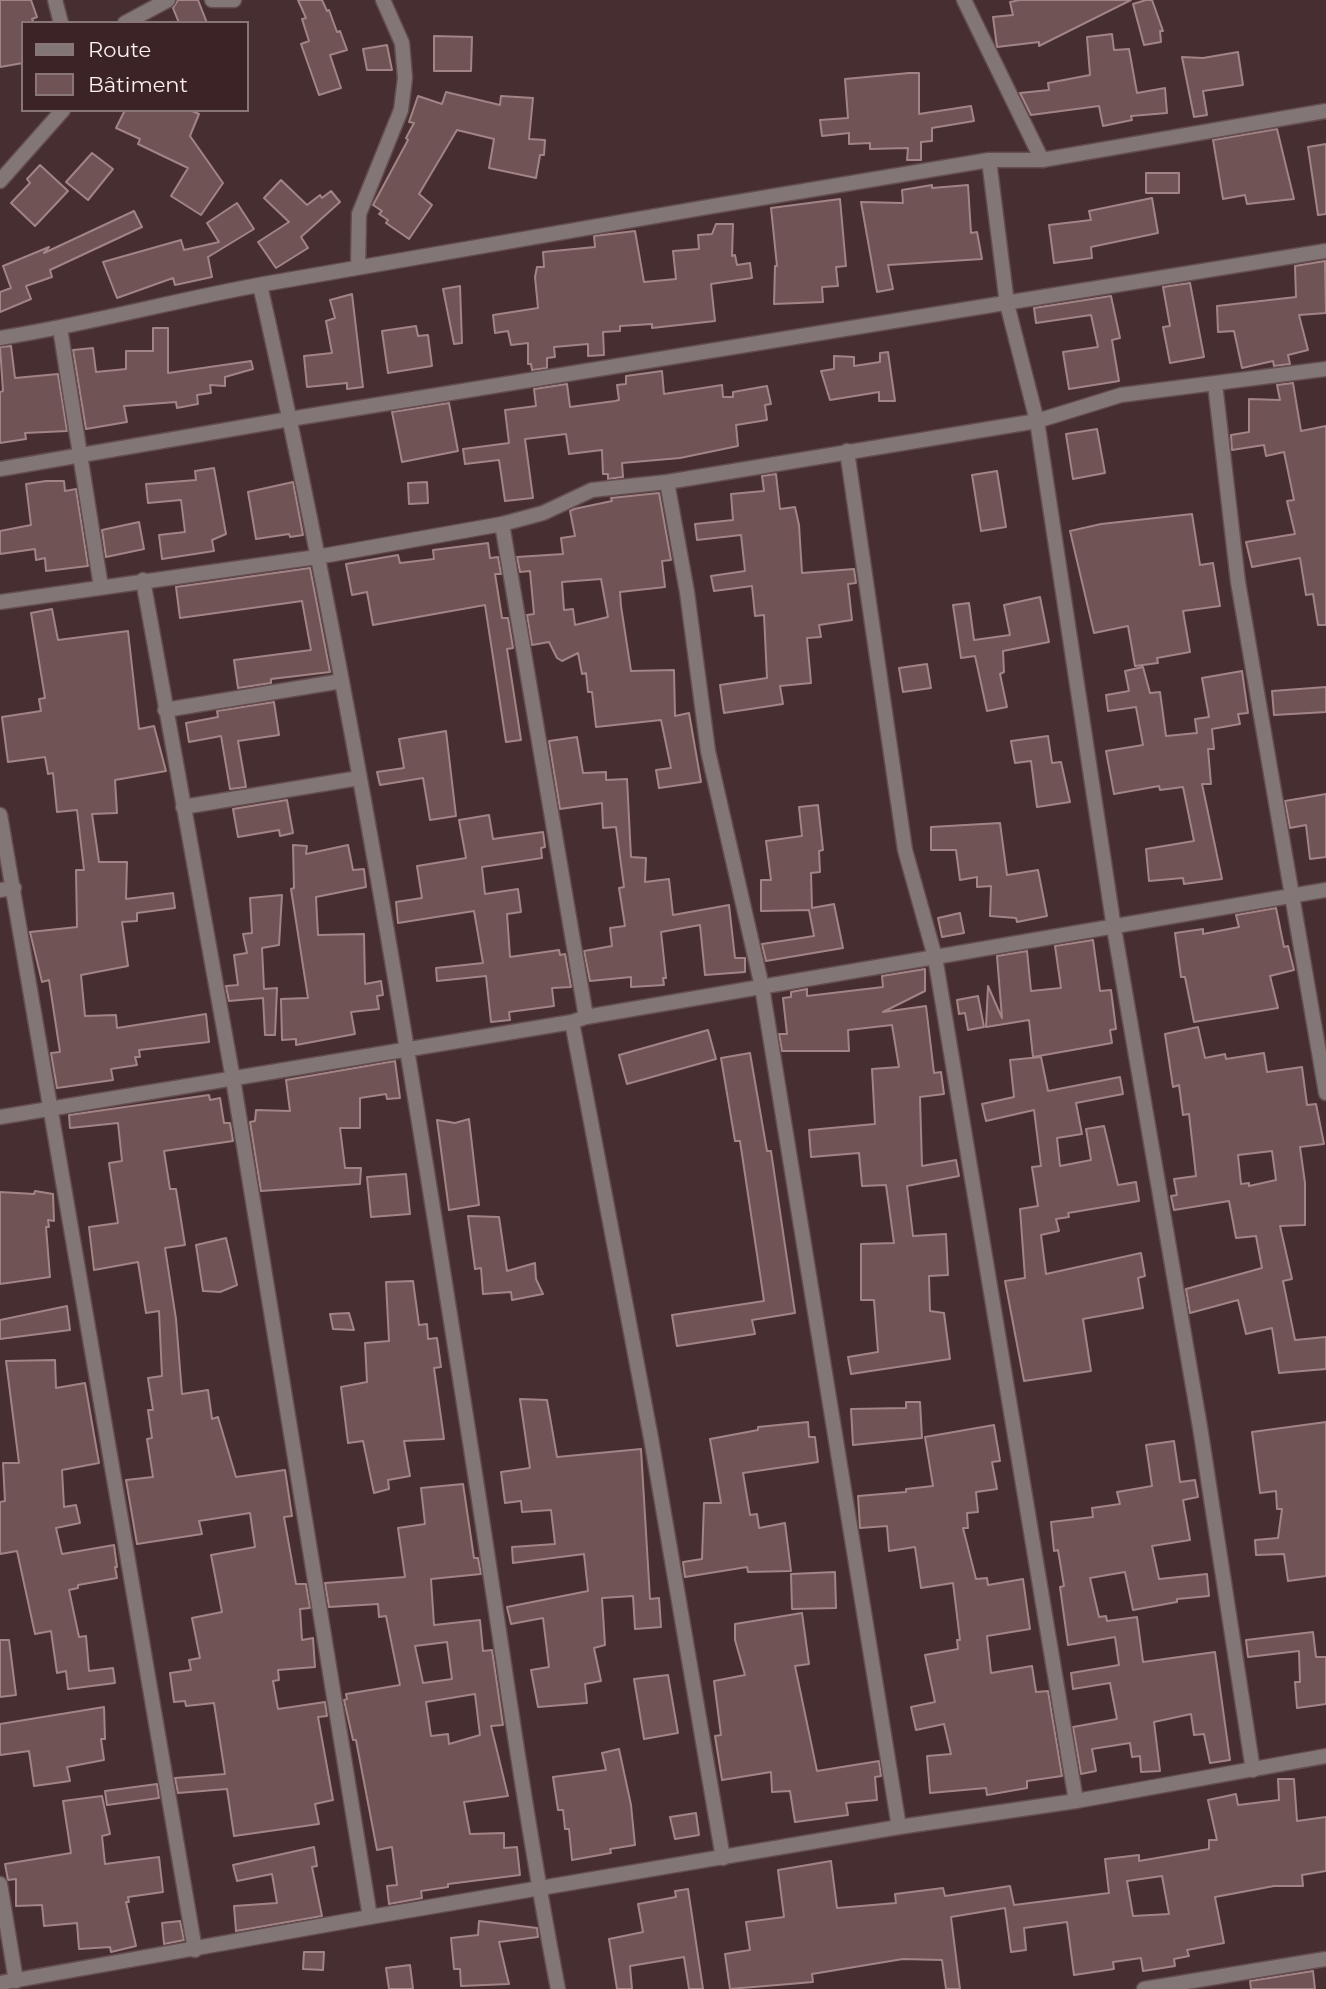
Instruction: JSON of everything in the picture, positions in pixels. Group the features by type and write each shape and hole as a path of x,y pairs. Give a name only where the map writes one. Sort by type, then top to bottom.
{"street":[{"path":"55,0 60,21"},
{"path":"129,21 168,0"},
{"path":"212,0 234,0"},
{"path":"358,268 359,214 401,110 405,78 402,43 383,0"},
{"path":"964,0 1042,160"},
{"path":"0,338 60,328 260,285 358,268 989,160 1042,160 1326,111"},
{"path":"0,181 61,112"},
{"path":"989,160 1007,304 1037,421 1114,928 1200,1427 1253,1770"},
{"path":"0,469 290,419 1326,251"},
{"path":"260,285 290,419 359,778 405,1048 539,1889 558,1989"},
{"path":"60,328 101,587"},
{"path":"0,602 317,557 502,524 543,513 592,490 667,481 1037,421 1121,395 1326,369"},
{"path":"1215,384 1238,582 1326,1093"},
{"path":"847,451 905,850 935,957 1076,1801"},
{"path":"667,481 687,592 708,751 762,986 899,1827"},
{"path":"502,524 579,1019 723,1858"},
{"path":"143,580 233,1079 370,1917"},
{"path":"165,710 342,681"},
{"path":"183,807 359,778"},
{"path":"0,815 7,889 49,1110 195,1950"},
{"path":"0,1117 1326,890"},
{"path":"0,1983 370,1917 899,1827 1076,1801 1326,1756"},
{"path":"0,1884 16,1981"},
{"path":"1144,1989 1326,1959"}],"building":[{"path":"0,0 31,0 37,17 32,19 33,21 21,21 21,63 0,67"},
{"path":"178,0 198,0 206,21 178,21 173,8"},
{"path":"298,0 322,0 337,32 340,31 347,50 330,55 341,88 319,95 301,44 309,41 302,19 306,18"},
{"path":"1131,0 1039,46 1039,42 997,47 993,17 1013,15 1010,2"},
{"path":"1152,0 1163,31 1160,31 1161,42 1144,45 1133,4"},
{"path":"1112,34 1114,50 1129,49 1137,93 1165,88 1167,113 1131,116 1132,120 1103,126 1099,106 1031,115 1020,93 1049,90 1048,83 1090,75 1087,37"},
{"path":"434,36 472,37 471,71 434,71"},
{"path":"387,45 392,70 367,70 363,49"},
{"path":"1238,52 1243,85 1203,91 1207,115 1194,117 1182,57 1203,58"},
{"path":"919,73 919,114 971,106 974,121 932,128 932,141 921,142 921,160 907,160 908,148 870,149 870,143 849,144 849,133 822,136 820,120 848,118 845,79"},
{"path":"446,92 500,105 501,96 533,98 529,139 545,140 544,155 540,155 536,178 489,168 494,139 457,130 419,194 432,205 409,239 386,223 388,220 379,214 382,211 373,205 408,140 406,138 414,123 409,122 418,96 442,104"},
{"path":"124,112 199,114 190,136 223,183 201,215 171,196 188,168 138,144 140,139 116,128"},
{"path":"1277,129 1294,199 1247,204 1245,195 1223,199 1213,140"},
{"path":"1326,144 1326,214 1318,215 1308,147"},
{"path":"92,153 113,169 88,200 66,182"},
{"path":"40,165 68,191 35,226 11,203 30,183 27,179"},
{"path":"1146,173 1179,173 1179,193 1146,193"},
{"path":"281,180 307,205 331,191 340,202 301,237 308,248 276,268 258,242 289,222 264,198"},
{"path":"932,185 932,188 968,185 971,233 977,232 982,259 888,265 893,289 877,292 861,202 903,203 902,190"},
{"path":"1152,198 1158,233 1091,247 1092,258 1054,263 1049,225 1091,220 1089,211"},
{"path":"840,199 846,266 836,267 838,286 822,287 823,302 774,304 777,266 771,208"},
{"path":"237,203 254,229 208,257 212,277 175,285 173,278 117,298 103,262 181,240 184,250 219,242 207,223"},
{"path":"134,211 142,227 50,270 52,277 26,286 31,299 0,312 0,292 11,288 3,266 49,247 44,253"},
{"path":"716,224 733,224 732,256 735,255 737,265 750,263 752,278 711,284 715,321 652,328 652,324 620,326 620,331 603,332 604,355 588,356 588,344 554,347 555,357 547,358 547,368 532,370 531,364 528,364 528,343 511,345 508,331 495,333 493,315 538,308 535,277 537,267 544,267 543,252 595,247 594,236 635,231 644,282 676,279 673,251 699,249 698,235 712,234"},
{"path":"1325,261 1326,313 1299,315 1308,350 1288,355 1290,364 1274,366 1273,361 1242,368 1234,331 1218,332 1217,306 1296,297 1295,266"},
{"path":"1190,283 1204,357 1170,363 1163,327 1170,326 1163,287"},
{"path":"460,286 462,343 454,344 443,289"},
{"path":"352,294 363,387 347,389 347,383 307,387 304,356 332,353 326,321 335,318 330,300"},
{"path":"1111,296 1120,338 1112,340 1119,381 1069,389 1063,352 1098,347 1091,315 1036,323 1034,308"},
{"path":"416,326 418,336 428,335 432,366 388,373 382,331"},
{"path":"153,328 168,328 168,373 251,361 253,369 225,377 225,386 210,385 211,393 197,395 198,404 177,408 176,402 124,406 127,422 86,429 73,350 93,348 96,372 126,369 126,351 153,351"},
{"path":"11,346 15,378 58,374 67,431 25,433 26,439 0,443 0,392 3,391 0,347"},
{"path":"888,352 895,401 879,401 879,392 830,400 821,371 834,369 834,356 854,357 854,366 880,362 880,353"},
{"path":"662,371 664,394 722,385 723,397 733,397 733,392 767,386 771,404 765,405 767,420 736,425 738,446 680,458 622,463 623,477 608,479 608,474 603,474 602,450 569,454 566,434 525,439 533,498 505,501 499,460 465,464 463,449 509,443 505,410 536,406 534,389 567,384 570,407 615,401 619,400 617,385 626,384 626,376"},
{"path":"1293,383 1301,431 1326,426 1326,625 1318,625 1313,594 1306,595 1300,558 1252,567 1246,542 1295,534 1287,501 1294,500 1284,452 1266,456 1264,445 1232,450 1231,435 1249,432 1249,399 1280,400 1277,385"},
{"path":"449,403 458,451 402,462 392,412"},
{"path":"1097,429 1105,473 1073,479 1066,434"},
{"path":"214,468 226,534 212,540 214,551 162,559 159,535 185,532 181,500 148,503 146,484 196,480 195,471"},
{"path":"997,471 1006,527 981,531 972,475"},
{"path":"776,474 780,509 795,507 802,573 854,569 856,583 848,584 852,620 819,625 821,637 807,638 811,683 780,686 783,704 724,713 720,685 767,678 764,615 755,616 752,586 714,591 711,576 745,571 741,535 697,540 695,524 733,520 731,494 764,491 762,476"},
{"path":"64,481 65,491 76,489 88,566 46,571 45,558 36,560 35,549 0,554 0,531 31,525 26,484"},
{"path":"293,482 303,535 290,537 289,534 256,539 248,492"},
{"path":"427,482 428,503 409,504 408,483"},
{"path":"659,493 671,560 662,561 665,587 620,592 621,606 631,671 674,670 675,716 689,713 701,782 659,788 656,770 671,768 661,720 596,727 592,692 588,692 586,673 582,674 578,653 562,661 557,658 549,642 532,645 527,615 534,614 530,571 520,572 517,557 563,554 561,538 575,536 570,511 612,501 611,498","holes":["601,579 608,617 575,625 573,609 564,610 562,582"]},
{"path":"1192,514 1200,565 1213,563 1220,606 1183,611 1190,652 1157,658 1158,663 1135,666 1128,626 1094,633 1070,531 1101,524"},
{"path":"139,522 144,549 106,557 102,530"},
{"path":"488,543 490,558 498,557 501,574 495,574 502,618 508,618 513,648 507,649 521,740 506,742 485,605 373,625 367,592 352,595 346,564 398,555 400,563 434,559 433,550"},
{"path":"310,568 330,672 271,679 271,683 238,688 234,660 311,650 302,601 180,618 176,587"},
{"path":"1040,597 1049,642 1003,651 1004,672 1000,674 1007,707 987,711 975,656 961,658 953,605 969,603 974,640 1010,635 1004,605"},
{"path":"52,609 58,640 128,631 139,729 154,726 166,771 115,780 117,813 92,814 99,862 127,862 126,899 173,893 175,908 137,913 137,921 122,922 128,966 81,975 85,1016 116,1015 117,1028 206,1014 209,1042 139,1050 140,1057 135,1057 137,1065 111,1069 113,1080 57,1088 51,1053 60,1052 49,980 42,982 30,932 77,927 76,870 84,870 77,810 57,812 53,773 48,774 45,757 8,762 2,717 41,711 39,699 45,698 31,613"},
{"path":"927,664 931,688 903,692 899,668"},
{"path":"1143,667 1150,693 1160,692 1166,736 1197,733 1195,719 1209,717 1202,678 1242,671 1248,713 1238,714 1240,724 1212,729 1214,749 1208,749 1211,784 1202,784 1222,879 1184,884 1183,878 1149,881 1146,849 1194,841 1183,787 1160,790 1159,786 1114,794 1106,751 1143,745 1136,707 1108,711 1106,695 1129,691 1125,671"},
{"path":"1326,687 1326,712 1274,715 1272,691"},
{"path":"274,702 279,735 238,741 246,787 230,789 221,736 189,742 186,723 218,717 217,711"},
{"path":"446,731 456,816 430,820 423,778 380,785 377,772 404,768 399,739"},
{"path":"1048,736 1052,763 1061,762 1070,802 1037,807 1031,761 1015,763 1011,741"},
{"path":"577,737 583,773 606,772 606,780 627,779 631,857 646,858 645,882 669,879 673,915 729,905 735,958 745,958 745,972 705,975 700,925 661,932 666,978 663,978 664,985 631,987 631,977 590,981 584,951 612,946 610,928 625,926 619,888 624,887 616,827 603,828 602,803 560,809 549,741"},
{"path":"1326,794 1326,857 1310,859 1306,825 1290,828 1285,801"},
{"path":"287,800 293,833 280,836 279,830 238,837 233,809"},
{"path":"818,805 823,850 819,851 820,872 811,873 812,908 834,904 843,948 766,961 762,944 814,936 809,910 761,911 761,880 771,880 766,841 802,836 799,807"},
{"path":"489,815 493,839 543,832 545,847 541,848 542,858 482,867 485,894 518,889 521,912 507,914 510,957 559,950 560,955 565,954 571,987 552,988 554,1006 509,1012 510,1020 491,1022 486,976 437,981 436,968 483,963 474,911 398,923 396,902 422,898 417,866 466,858 459,820"},
{"path":"1000,823 1007,875 1038,870 1047,916 1017,922 1016,918 990,916 991,886 977,887 977,877 960,880 956,850 931,850 931,827"},
{"path":"293,845 307,846 306,854 348,845 353,870 364,869 366,887 316,897 318,935 364,934 365,984 381,981 383,995 377,996 379,1009 351,1012 355,1034 296,1045 296,1039 282,1040 281,999 308,998 291,889 294,888"},
{"path":"282,895 279,945 262,948 264,989 277,988 275,1035 265,1035 263,998 229,1001 226,986 238,985 234,955 247,953 243,934 252,933 250,898"},
{"path":"1276,908 1284,947 1288,946 1294,970 1270,976 1278,1008 1194,1022 1185,977 1181,977 1175,933 1203,929 1203,934 1239,927 1236,915"},
{"path":"960,913 964,933 942,937 938,918"},
{"path":"1093,940 1100,991 1111,990 1116,1029 1110,1030 1112,1043 1033,1057 1029,1020 986,1027 988,986 1002,1018 997,956 1027,951 1031,991 1061,988 1055,946"},
{"path":"925,969 925,991 883,1012 926,1006 934,1073 941,1072 944,1094 920,1097 922,1166 956,1160 959,1176 907,1186 913,1236 946,1234 948,1275 929,1276 930,1311 944,1313 950,1359 851,1374 848,1357 878,1352 874,1300 861,1300 861,1244 894,1243 886,1185 862,1186 859,1153 811,1157 809,1130 875,1124 872,1069 899,1067 892,1025 848,1030 849,1051 782,1051 779,1034 787,1034 783,998 791,997 791,992 807,989 807,996 883,987 882,976"},
{"path":"978,996 984,1027 968,1030 965,1013 959,1014 957,1000"},
{"path":"1198,1027 1205,1058 1225,1054 1226,1059 1264,1053 1267,1072 1302,1067 1307,1105 1316,1104 1324,1144 1300,1147 1305,1183 1305,1225 1280,1226 1292,1279 1283,1281 1295,1340 1326,1337 1326,1369 1279,1373 1272,1328 1246,1334 1238,1300 1190,1313 1186,1289 1262,1268 1256,1236 1236,1238 1229,1201 1174,1210 1171,1196 1177,1195 1174,1179 1196,1176 1189,1114 1183,1115 1179,1085 1173,1087 1165,1034","holes":["1272,1151 1276,1180 1249,1186 1249,1183 1241,1184 1238,1155"]},
{"path":"708,1030 716,1059 627,1084 619,1055"},
{"path":"750,1053 767,1151 771,1151 795,1313 752,1320 755,1334 677,1346 672,1315 764,1301 740,1141 735,1141 721,1058"},
{"path":"1041,1057 1048,1091 1120,1077 1123,1094 1076,1103 1082,1134 1057,1138 1060,1166 1091,1160 1086,1129 1104,1126 1118,1185 1136,1182 1139,1201 1068,1213 1069,1217 1056,1219 1059,1231 1041,1235 1046,1274 1141,1253 1145,1276 1138,1278 1143,1308 1083,1319 1091,1371 1024,1381 1005,1281 1025,1278 1020,1209 1038,1206 1032,1167 1041,1166 1034,1110 986,1121 982,1104 1014,1097 1010,1060"},
{"path":"395,1061 400,1098 387,1099 386,1094 360,1098 360,1128 340,1128 345,1168 361,1168 360,1184 261,1191 250,1122 255,1121 256,1110 290,1111 286,1080"},
{"path":"209,1095 210,1100 220,1098 224,1123 230,1123 233,1141 164,1151 170,1189 176,1189 185,1245 165,1248 176,1319 182,1394 208,1390 212,1419 218,1417 236,1477 285,1470 292,1516 284,1517 296,1584 306,1584 310,1608 300,1609 302,1640 313,1638 315,1667 278,1670 279,1680 273,1681 278,1709 325,1702 327,1716 318,1717 333,1800 315,1804 319,1824 234,1836 227,1789 178,1793 175,1778 225,1774 214,1703 186,1706 185,1701 174,1702 170,1673 191,1670 189,1660 200,1658 192,1618 222,1612 211,1555 255,1547 250,1513 199,1521 202,1534 137,1544 126,1480 153,1477 147,1439 152,1438 148,1410 153,1410 148,1378 162,1376 159,1311 146,1313 138,1262 94,1270 89,1227 118,1223 109,1163 122,1161 118,1123 70,1128 69,1115"},
{"path":"469,1119 479,1205 449,1210 437,1120 455,1123"},
{"path":"406,1174 410,1214 371,1217 367,1177"},
{"path":"35,1191 53,1194 54,1221 48,1220 49,1227 46,1227 50,1277 0,1284 0,1192 34,1194"},
{"path":"468,1216 499,1217 507,1271 535,1263 536,1279 543,1294 512,1300 511,1292 483,1294 481,1268 475,1269"},
{"path":"226,1238 237,1285 220,1292 203,1291 196,1245"},
{"path":"413,1281 419,1325 427,1324 428,1339 437,1338 441,1367 434,1368 444,1439 404,1441 410,1476 388,1480 389,1489 374,1493 363,1441 348,1443 341,1387 367,1382 365,1343 389,1341 386,1282"},
{"path":"67,1306 70,1330 0,1339 0,1320"},
{"path":"349,1313 354,1330 333,1329 330,1314"},
{"path":"55,1360 56,1388 85,1383 99,1463 62,1470 64,1507 76,1505 80,1523 56,1528 62,1554 114,1545 117,1567 117,1578 78,1585 78,1588 69,1590 79,1637 86,1636 89,1671 113,1668 115,1683 68,1689 66,1671 57,1673 51,1631 35,1634 17,1551 0,1554 0,1502 5,1501 3,1463 19,1463 6,1361"},
{"path":"520,1399 547,1400 557,1457 641,1449 650,1599 659,1598 661,1627 635,1629 633,1596 602,1598 605,1645 594,1648 601,1681 585,1684 587,1703 538,1707 531,1670 549,1667 543,1618 511,1624 507,1607 588,1591 584,1554 513,1563 512,1547 555,1544 551,1510 522,1512 521,1501 505,1503 501,1472 530,1468"},
{"path":"906,1402 920,1402 922,1438 853,1445 851,1409 906,1408"},
{"path":"808,1422 809,1437 815,1437 818,1462 743,1473 750,1515 757,1514 759,1528 785,1523 791,1571 748,1572 747,1567 685,1577 683,1562 702,1559 704,1503 721,1503 710,1439 758,1430 758,1427"},
{"path":"1326,1422 1326,1576 1288,1581 1284,1554 1256,1555 1255,1540 1278,1538 1282,1509 1277,1509 1276,1491 1260,1493 1252,1432"},
{"path":"994,1425 1000,1461 992,1462 997,1489 976,1492 978,1512 967,1513 968,1528 963,1528 976,1579 987,1578 988,1585 1023,1579 1030,1629 987,1636 991,1673 1032,1666 1036,1692 1048,1691 1062,1776 1027,1781 1027,1788 987,1795 986,1788 930,1793 927,1756 951,1754 944,1724 916,1730 911,1707 935,1702 925,1655 958,1649 957,1640 960,1640 953,1583 921,1588 915,1547 889,1551 887,1526 860,1528 858,1496 906,1492 906,1489 933,1486 925,1437"},
{"path":"1174,1441 1180,1482 1195,1480 1198,1497 1183,1500 1190,1540 1152,1546 1159,1579 1207,1574 1209,1596 1177,1599 1177,1602 1133,1610 1125,1572 1090,1578 1099,1617 1106,1616 1107,1621 1137,1617 1143,1662 1215,1652 1230,1760 1210,1763 1204,1734 1194,1735 1191,1714 1154,1722 1160,1771 1141,1772 1140,1756 1132,1757 1130,1743 1092,1749 1096,1771 1081,1774 1073,1727 1117,1719 1110,1683 1073,1689 1071,1673 1119,1665 1115,1637 1068,1645 1060,1587 1064,1586 1058,1550 1054,1551 1051,1522 1093,1517 1092,1508 1120,1504 1117,1492 1152,1486 1146,1445"},
{"path":"463,1484 474,1558 478,1558 481,1574 431,1579 434,1625 480,1620 483,1651 492,1650 503,1725 491,1726 508,1796 464,1802 470,1834 504,1833 504,1848 517,1847 520,1875 448,1884 448,1887 421,1891 422,1898 389,1904 387,1886 397,1885 392,1847 377,1850 356,1740 353,1740 344,1700 347,1699 346,1694 400,1685 386,1616 379,1617 378,1604 329,1607 325,1583 405,1577 398,1528 425,1524 421,1488","holes":["447,1642 452,1679 423,1683 415,1646","475,1694 480,1735 449,1744 448,1734 431,1736 426,1702"]},
{"path":"835,1572 836,1608 792,1609 791,1574"},
{"path":"802,1613 809,1664 795,1666 817,1771 879,1761 881,1776 875,1777 877,1800 846,1803 848,1815 795,1822 790,1791 772,1792 771,1772 722,1780 715,1736 721,1735 714,1681 745,1675 735,1640 735,1624"},
{"path":"1313,1632 1316,1657 1326,1657 1326,1704 1297,1708 1295,1682 1300,1682 1299,1651 1248,1657 1246,1640"},
{"path":"0,1640 9,1640 16,1695 0,1697"},
{"path":"668,1675 678,1733 644,1739 634,1679"},
{"path":"104,1707 105,1739 101,1739 104,1760 67,1767 70,1781 34,1786 29,1751 0,1755 0,1724"},
{"path":"619,1749 631,1805 635,1845 610,1849 611,1853 572,1860 569,1829 565,1829 563,1810 558,1810 553,1777 606,1770 602,1753"},
{"path":"1278,1779 1294,1779 1297,1821 1326,1817 1326,1871 1302,1875 1303,1886 1274,1886 1215,1897 1224,1943 1187,1950 1189,1956 1174,1959 1175,1966 1143,1971 1141,1958 1113,1962 1114,1969 1074,1975 1067,1922 1024,1928 1026,1950 1011,1952 1005,1908 951,1917 960,1989 946,1989 942,1960 903,1959 812,1974 813,1982 730,1989 725,1954 750,1950 746,1922 784,1917 778,1870 831,1861 837,1908 896,1903 895,1894 943,1888 945,1896 1010,1886 1014,1905 1109,1893 1105,1859 1139,1855 1139,1861 1209,1849 1209,1840 1217,1840 1208,1800 1236,1794 1238,1805 1279,1800","holes":["1162,1876 1169,1914 1133,1916 1127,1881"]},
{"path":"157,1784 159,1798 107,1805 105,1791"},
{"path":"102,1796 110,1834 102,1836 105,1864 159,1857 163,1892 128,1897 129,1902 126,1902 136,1946 111,1952 110,1947 79,1949 77,1923 44,1926 42,1905 16,1906 16,1879 8,1880 5,1864 71,1853 63,1801"},
{"path":"696,1813 699,1835 675,1839 670,1817"},
{"path":"314,1847 317,1866 312,1867 322,1916 236,1931 234,1906 277,1903 272,1874 237,1881 233,1865"},
{"path":"688,1889 703,1989 689,1989 684,1957 630,1966 632,1989 617,1989 609,1939 643,1932 638,1904 676,1897 675,1891"},
{"path":"180,1921 184,1940 164,1944 162,1923"},
{"path":"479,1921 537,1928 538,1937 499,1942 509,1984 461,1986 460,1969 454,1969 451,1938 478,1935"},
{"path":"304,1952 324,1952 323,1970 303,1969"},
{"path":"410,1965 413,1989 389,1989 386,1968"},
{"path":"1313,1971 1315,1989 1251,1989 1250,1981"}]}
